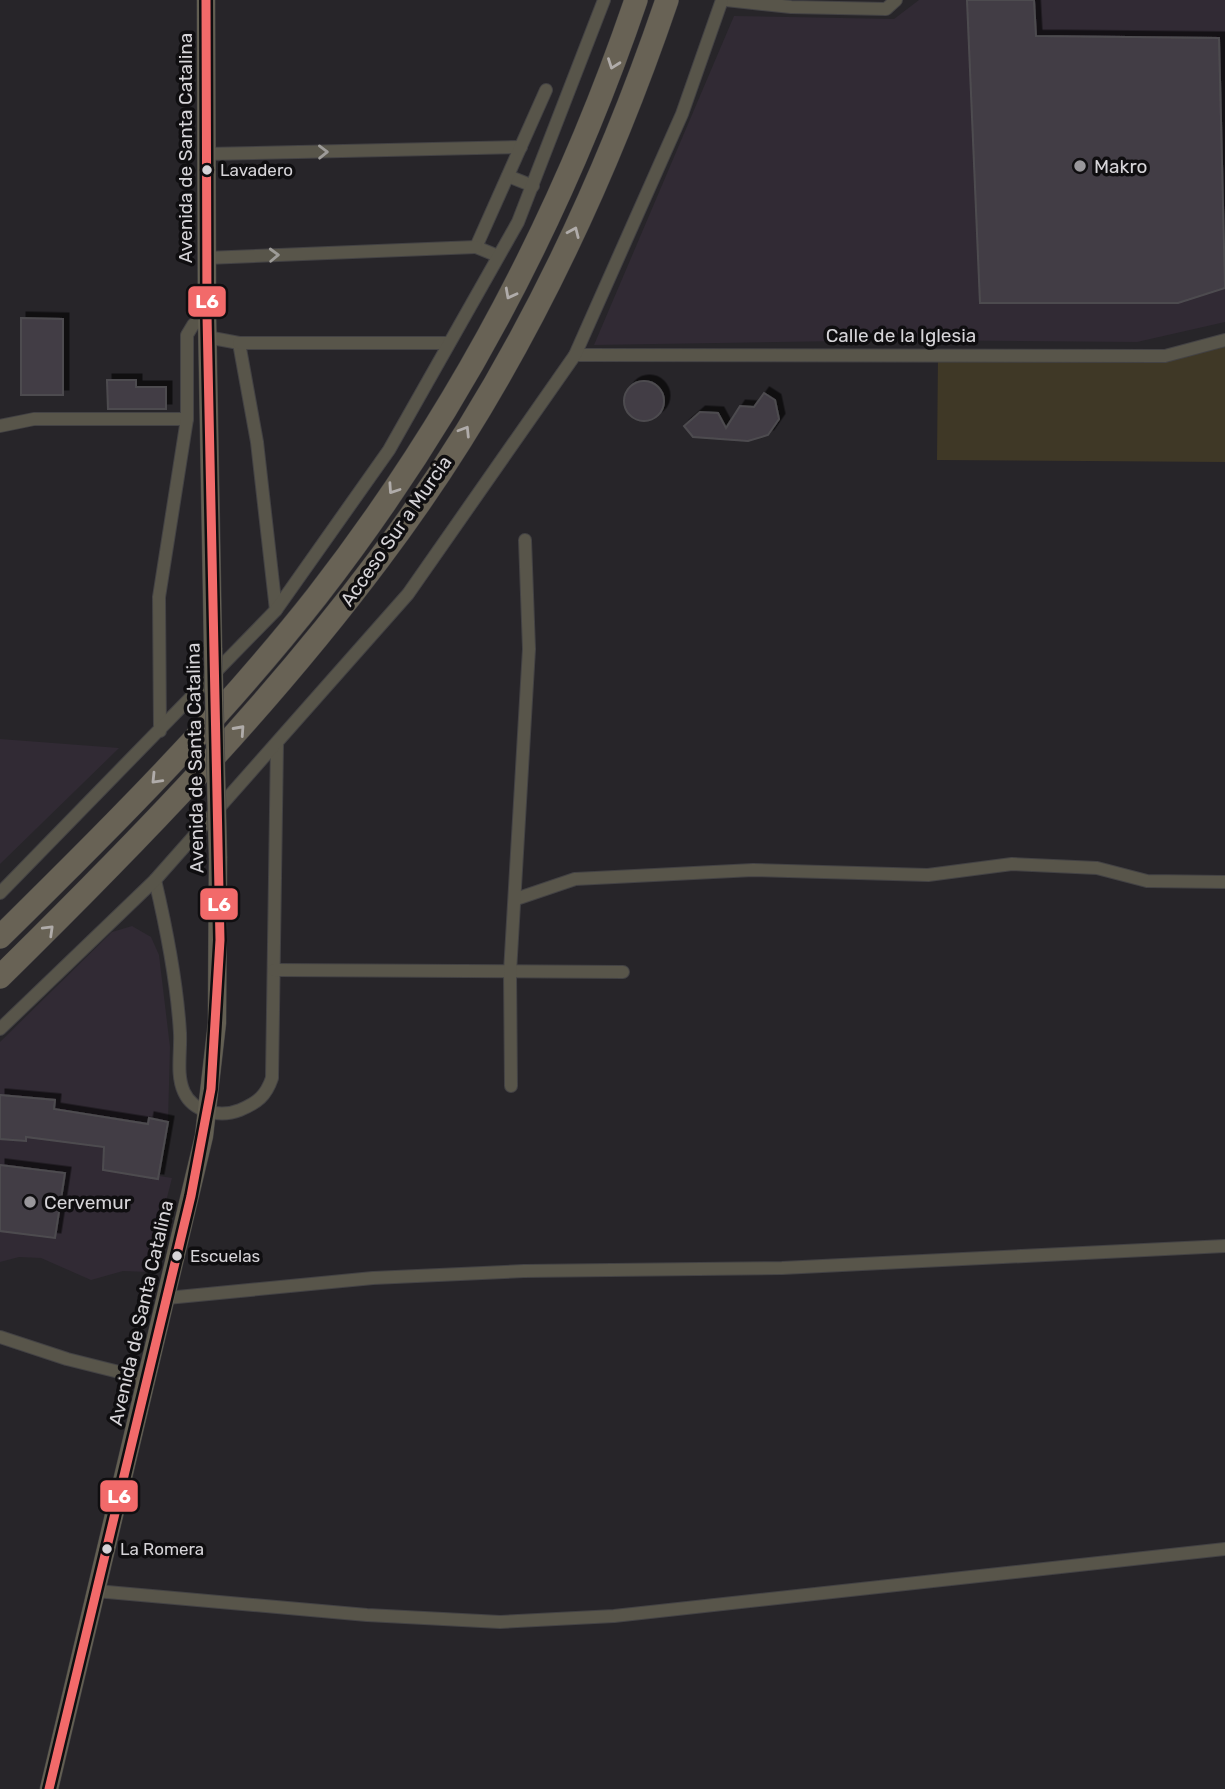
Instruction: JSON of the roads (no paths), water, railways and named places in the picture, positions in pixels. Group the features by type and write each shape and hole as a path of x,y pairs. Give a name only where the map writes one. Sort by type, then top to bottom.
{"highway":[{"name":"Acceso Sur a Murcia","path":"0,937 154,781 271,651 317,595 394,488 460,384 538,238 607,82 636,0"},
{"name":"Acceso Sur a Murcia","path":"0,977 245,725 338,613 412,513 491,389 556,270 632,98 667,0"}],"main road":[{"name":"Avenida de Santa Catalina","path":"49,1789 167,1298 208,1112 218,1023 218,859 206,258 206,0"}],"street":[{"path":"0,893 276,610 390,450 498,257 533,186 604,0"},
{"path":"0,1029 155,880 408,594 575,355 682,114 724,0 792,7 886,9 896,0"},
{"path":"477,247 546,90"},
{"path":"206,154 521,147"},
{"path":"508,176 533,186"},
{"path":"206,258 477,247 498,257"},
{"path":"160,731 159,597 187,419 187,335 193,325 207,315"},
{"path":"207,337 239,343 449,343"},
{"name":"Calle de la Iglesia","path":"575,355 1164,356 1225,340"},
{"path":"239,343 257,442 276,610"},
{"path":"0,426 34,419 187,419"},
{"path":"511,1086 510,972 529,649 524,540"},
{"path":"155,880 171,944 180,1035 180,1082 193,1104 208,1112 233,1113 251,1105 267,1093 274,1053 277,744"},
{"path":"516,899 575,879 753,870 928,875 1012,864 1097,868 1147,881 1225,882"},
{"path":"274,970 623,972"},
{"path":"167,1298 400,1276 524,1271 782,1268 1225,1246"},
{"path":"0,1337 67,1359 147,1379"},
{"path":"96,1591 354,1614 500,1622 614,1616 1225,1549"}],"place":[{"name":"Makro","path":"1080,166"},
{"name":"Lavadero","path":"207,170"},
{"name":"Cervemur","path":"30,1202"},
{"name":"Escuelas","path":"177,1256"},
{"name":"La Romera","path":"107,1549"}]}
